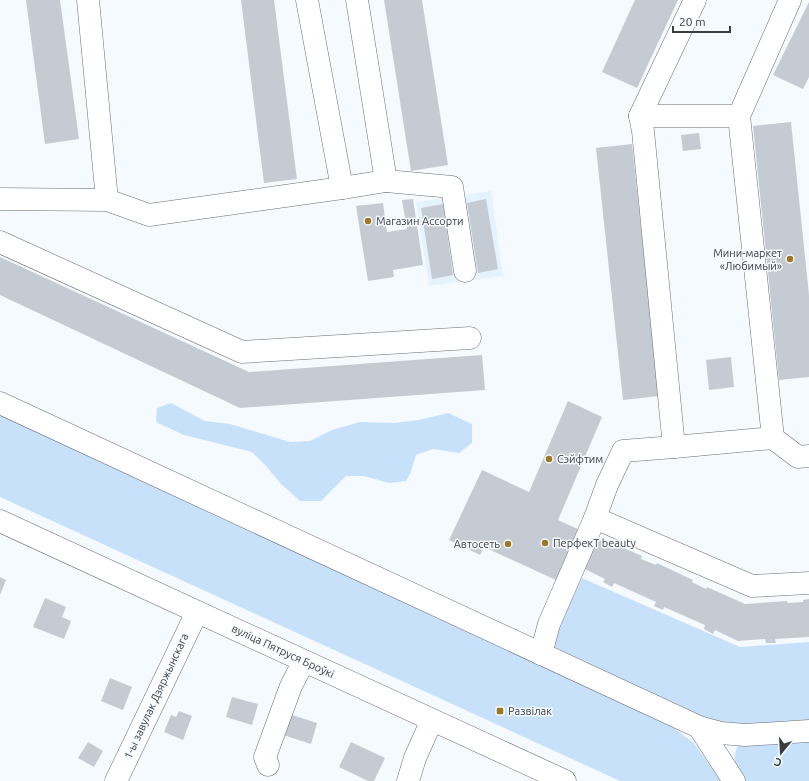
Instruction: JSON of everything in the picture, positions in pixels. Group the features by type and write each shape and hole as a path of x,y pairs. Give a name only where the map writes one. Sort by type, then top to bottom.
{"street":[{"path":"88,0 107,200"},
{"path":"307,0 342,188"},
{"path":"357,0 386,180"},
{"path":"674,447 643,131 640,116 695,0"},
{"path":"773,438 738,116 790,0"},
{"path":"640,116 738,116"},
{"path":"0,199 107,200 149,215 342,188 386,180 452,187 465,271"},
{"path":"0,242 242,352 470,338"},
{"path":"0,403 699,727 721,734 745,735 809,731"},
{"path":"541,654 549,624 595,518 607,485 623,451 773,438 798,457 809,456"},
{"path":"595,518 752,586 809,583"},
{"name":"вуліца Пятруся Броўкі","path":"0,521 566,781"},
{"name":"1-ы завулак Дзяржынскага","path":"116,781 197,612"},
{"path":"268,766 265,757 291,686 304,661"},
{"path":"408,781 415,758 432,720"},
{"path":"699,727 734,781"}],"shaded area":[{"path":"491,191 503,276 429,286 416,202"},
{"path":"171,403 205,421 230,424 290,442 310,441 332,430 360,422 394,423 419,420 448,413 472,424 472,443 459,453 433,449 416,455 410,474 406,481 389,483 364,476 346,476 321,501 300,501 281,484 252,452 184,435 156,422 157,408"},
{"path":"0,411 671,726 694,743 721,781 620,781 0,497"},
{"path":"582,578 740,647 809,642 809,721 734,725 696,717 550,645"},
{"path":"809,740 809,781 744,781 735,764 735,755 738,745"}],"building":[{"path":"26,0 60,0 79,139 45,144"},
{"path":"241,0 274,0 297,179 264,183"},
{"path":"384,0 422,0 448,165 411,171"},
{"path":"635,0 678,0 637,88 602,72"},
{"path":"809,2 809,77 803,89 773,75"},
{"path":"791,122 809,295 809,377 779,380 753,126"},
{"path":"699,133 701,149 683,151 681,135"},
{"path":"632,144 659,396 623,400 596,148"},
{"path":"413,199 423,265 393,270 394,277 368,281 356,206 383,203 387,232 407,229 402,200"},
{"path":"486,199 498,269 478,273 467,203"},
{"path":"443,204 453,275 432,279 421,208"},
{"path":"0,257 249,372 482,355 485,390 240,408 0,295"},
{"path":"731,357 734,387 709,390 706,360"},
{"path":"568,401 602,417 558,520 580,530 556,580 484,547 480,555 449,540 482,470 529,492"},
{"path":"597,538 605,542 606,540 642,556 641,559 656,565 657,563 693,580 692,582 706,589 707,587 745,604 787,601 788,603 803,602 803,600 809,599 809,637 775,639 776,643 766,643 765,639 738,641 715,630 713,634 704,629 705,625 664,607 663,610 654,606 656,602 614,583 612,587 603,582 605,579 583,568"},
{"path":"0,577 6,580 0,595"},
{"path":"45,598 66,607 62,617 71,621 64,639 33,627"},
{"path":"110,678 132,687 123,710 101,701"},
{"path":"232,697 258,704 252,725 226,717"},
{"path":"179,711 192,716 183,740 164,732 171,715 176,717"},
{"path":"289,714 317,723 311,744 283,735"},
{"path":"88,742 103,751 94,767 78,758"},
{"path":"351,742 385,758 374,781 368,781 339,767"}],"place":[{"name":"Магазин Ассорти","path":"368,221"},
{"name":"Мини-маркет «Любимый»","path":"790,259"},
{"name":"Сэйфтим","path":"549,459"},
{"name":"ПерфекТ beauty","path":"545,543"},
{"name":"Автосеть","path":"508,544"},
{"name":"Развілак","path":"500,711"}]}
